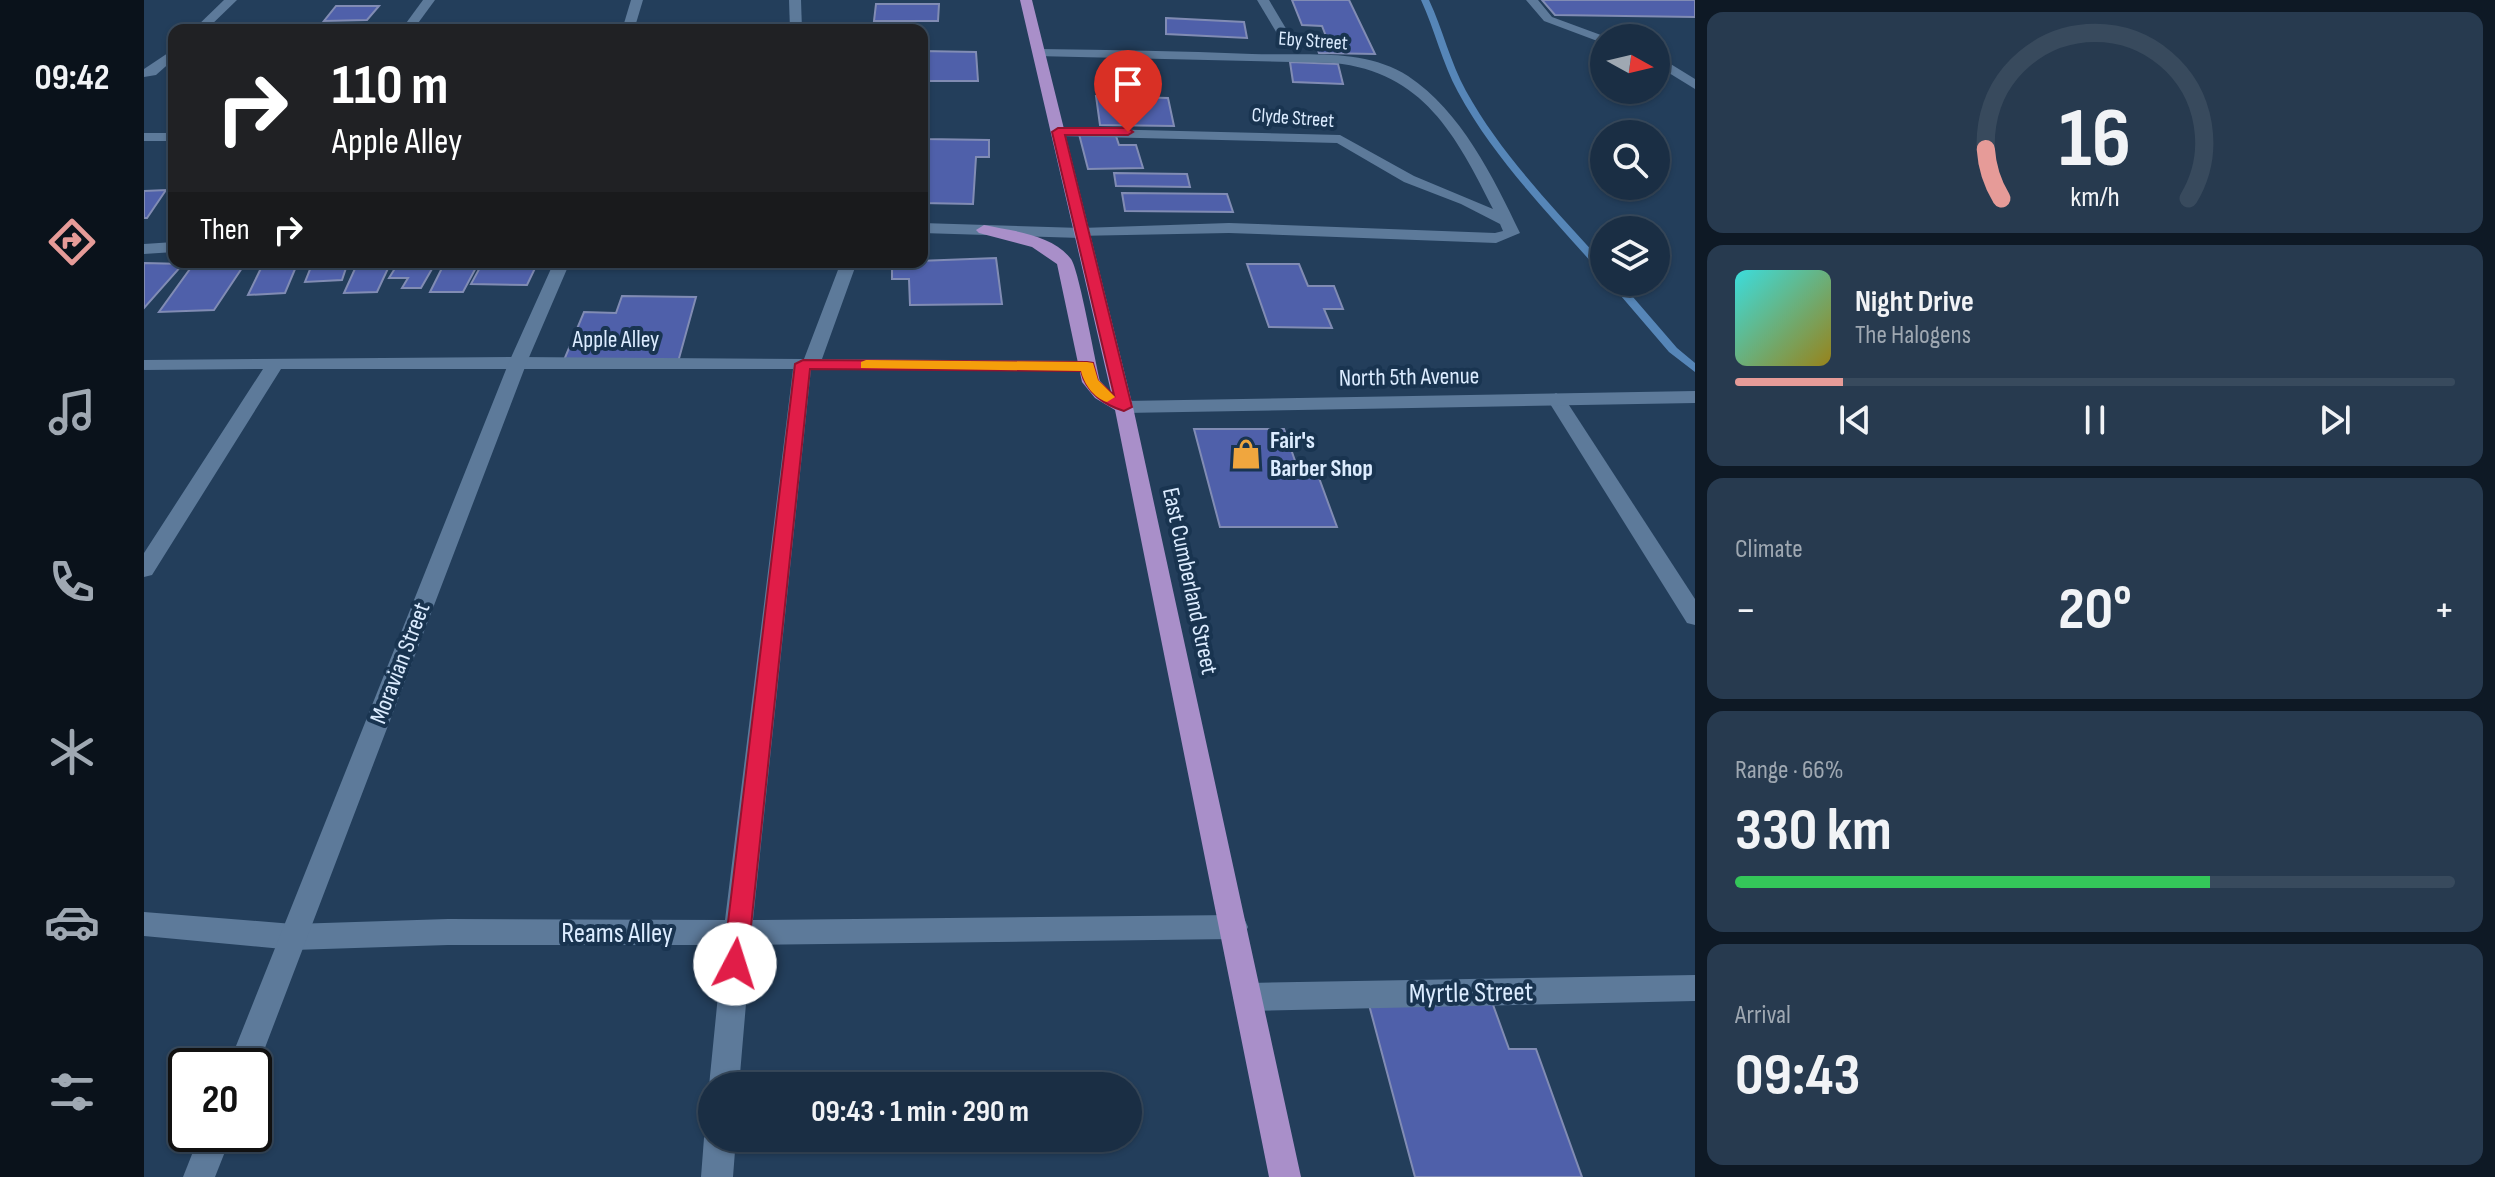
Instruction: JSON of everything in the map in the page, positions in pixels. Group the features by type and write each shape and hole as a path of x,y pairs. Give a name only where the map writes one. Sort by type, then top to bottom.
{"highway":[{"name":"East Cumberland Street","path":"1026,0 1124,407 1285,1177"},
{"path":"984,230 1031,240 1052,249 1065,262 1091,382 1102,394 1124,407"}],"street":[{"path":"205,24 231,0"},
{"path":"411,24 429,0"},
{"path":"630,24 637,0"},
{"path":"795,0 796,24"},
{"path":"1263,0 1285,37"},
{"path":"1532,0 1548,19 1590,34"},
{"name":"Eby Street","path":"1039,53 1304,59 1365,65 1397,74 1424,92 1451,125 1506,221"},
{"path":"148,73 168,58"},
{"path":"1670,68 1695,85"},
{"name":"Clyde Street","path":"1058,132 1287,135 1340,139 1409,179 1466,201 1506,221"},
{"path":"144,137 168,137"},
{"path":"928,228 1081,233 1229,228 1496,238 1512,233 1506,221"},
{"path":"144,249 168,247"},
{"name":"Moravian Street","path":"250,1048 518,362 559,268"},
{"path":"725,1072 738,933 807,364 847,268"},
{"name":"Apple Alley","path":"144,365 518,362 1087,366"},
{"path":"144,570 276,363"},
{"name":"North 5th Avenue","path":"1124,407 1695,397"},
{"path":"1556,399 1695,617"},
{"name":"Reams Alley","path":"144,924 293,937 448,932 738,933 1234,927"},
{"name":"Myrtle Street","path":"1248,997 1695,988"},
{"path":"199,1177 209,1152"},
{"path":"717,1177 719,1152"}],"building":[{"path":"1292,0 1349,0 1375,54 1319,53 1315,44 1329,44 1322,26 1302,25"},
{"path":"1542,0 1695,0 1695,17 1555,15"},
{"path":"876,4 939,4 938,21 874,21"},
{"path":"336,6 379,6 367,20 324,21"},
{"path":"1166,18 1244,22 1247,38 1166,34"},
{"path":"928,51 976,52 978,81 928,81"},
{"path":"1290,62 1338,64 1343,84 1293,82"},
{"path":"1096,96 1168,98 1174,126 1100,125"},
{"path":"1115,133 1119,145 1136,145 1143,168 1088,169 1079,134"},
{"path":"928,139 989,140 989,157 976,157 973,204 928,203"},
{"path":"1114,173 1187,174 1190,187 1116,186"},
{"path":"166,190 147,218 144,218 144,191"},
{"path":"1122,193 1227,194 1233,212 1125,211"},
{"path":"996,258 1002,304 910,305 909,279 892,279 892,268 928,268 928,261"},
{"path":"144,263 168,264 168,268 179,268 144,308"},
{"path":"1247,264 1299,264 1308,286 1334,286 1343,309 1324,309 1332,328 1269,327"},
{"path":"191,268 242,268 214,310 159,312"},
{"path":"261,268 295,268 285,293 248,295"},
{"path":"311,268 346,268 342,280 305,282"},
{"path":"355,268 388,268 377,292 344,293"},
{"path":"395,268 433,268 421,288 402,288 408,278 389,278"},
{"path":"442,268 476,268 463,292 430,292"},
{"path":"480,268 535,268 527,285 471,284"},
{"path":"622,296 696,297 678,362 564,360 584,312 616,313"},
{"name":"Fair's Barber Shop","path":"1194,429 1284,429 1301,478 1319,478 1337,527 1220,527"},
{"path":"1368,1001 1492,1002 1509,1049 1536,1049 1582,1177 1415,1177"}],"waterway":[{"path":"1425,0 1456,81 1477,117 1528,185 1590,254"},
{"path":"1626,296 1673,350 1695,369"}],"slow traffic":[{"path":"866,365 1087,366 1091,382 1107,397"}],"place":[{"name":"Fair's Barber Shop","path":"1246,454"}],"route":[{"path":"735,964 803,364 1087,366 1091,382 1102,394 1124,407 1058,132 1128,132"}]}
